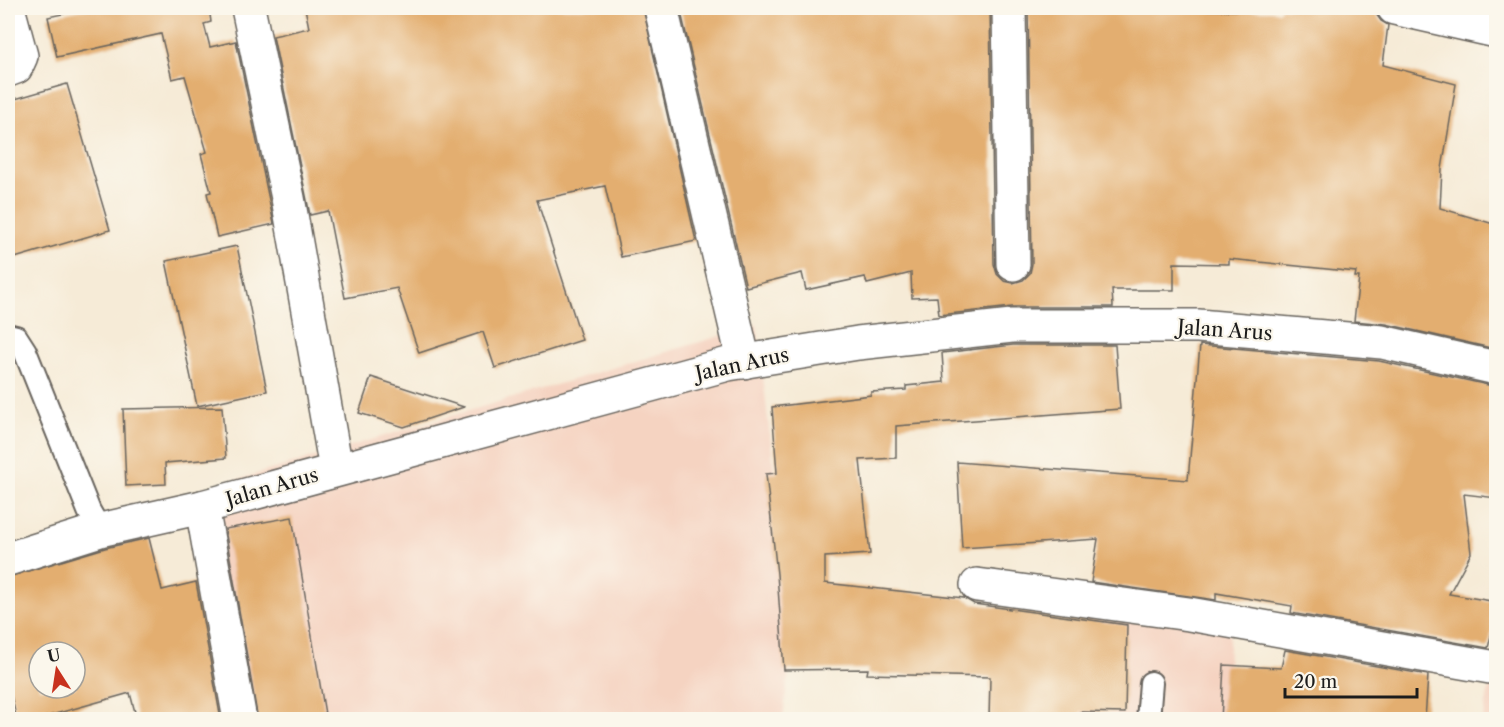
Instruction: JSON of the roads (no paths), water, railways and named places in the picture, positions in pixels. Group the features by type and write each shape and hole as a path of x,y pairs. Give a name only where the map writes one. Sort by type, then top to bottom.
{"street":[{"path":"8,8 21,56 16,67 8,70"},
{"path":"248,8 288,198 336,469"},
{"path":"661,8 744,362"},
{"path":"1009,8 1013,264"},
{"path":"1394,8 1497,31"},
{"name":"Jalan Arus","path":"8,559 100,530 202,507 728,364 858,343 1012,326 1198,326 1382,342 1497,368"},
{"path":"202,507 240,720"},
{"path":"977,585 1189,614 1497,668"}],"lane":[{"path":"8,335 15,337 25,351 89,511 100,530"},
{"path":"1148,720 1151,683"}]}
